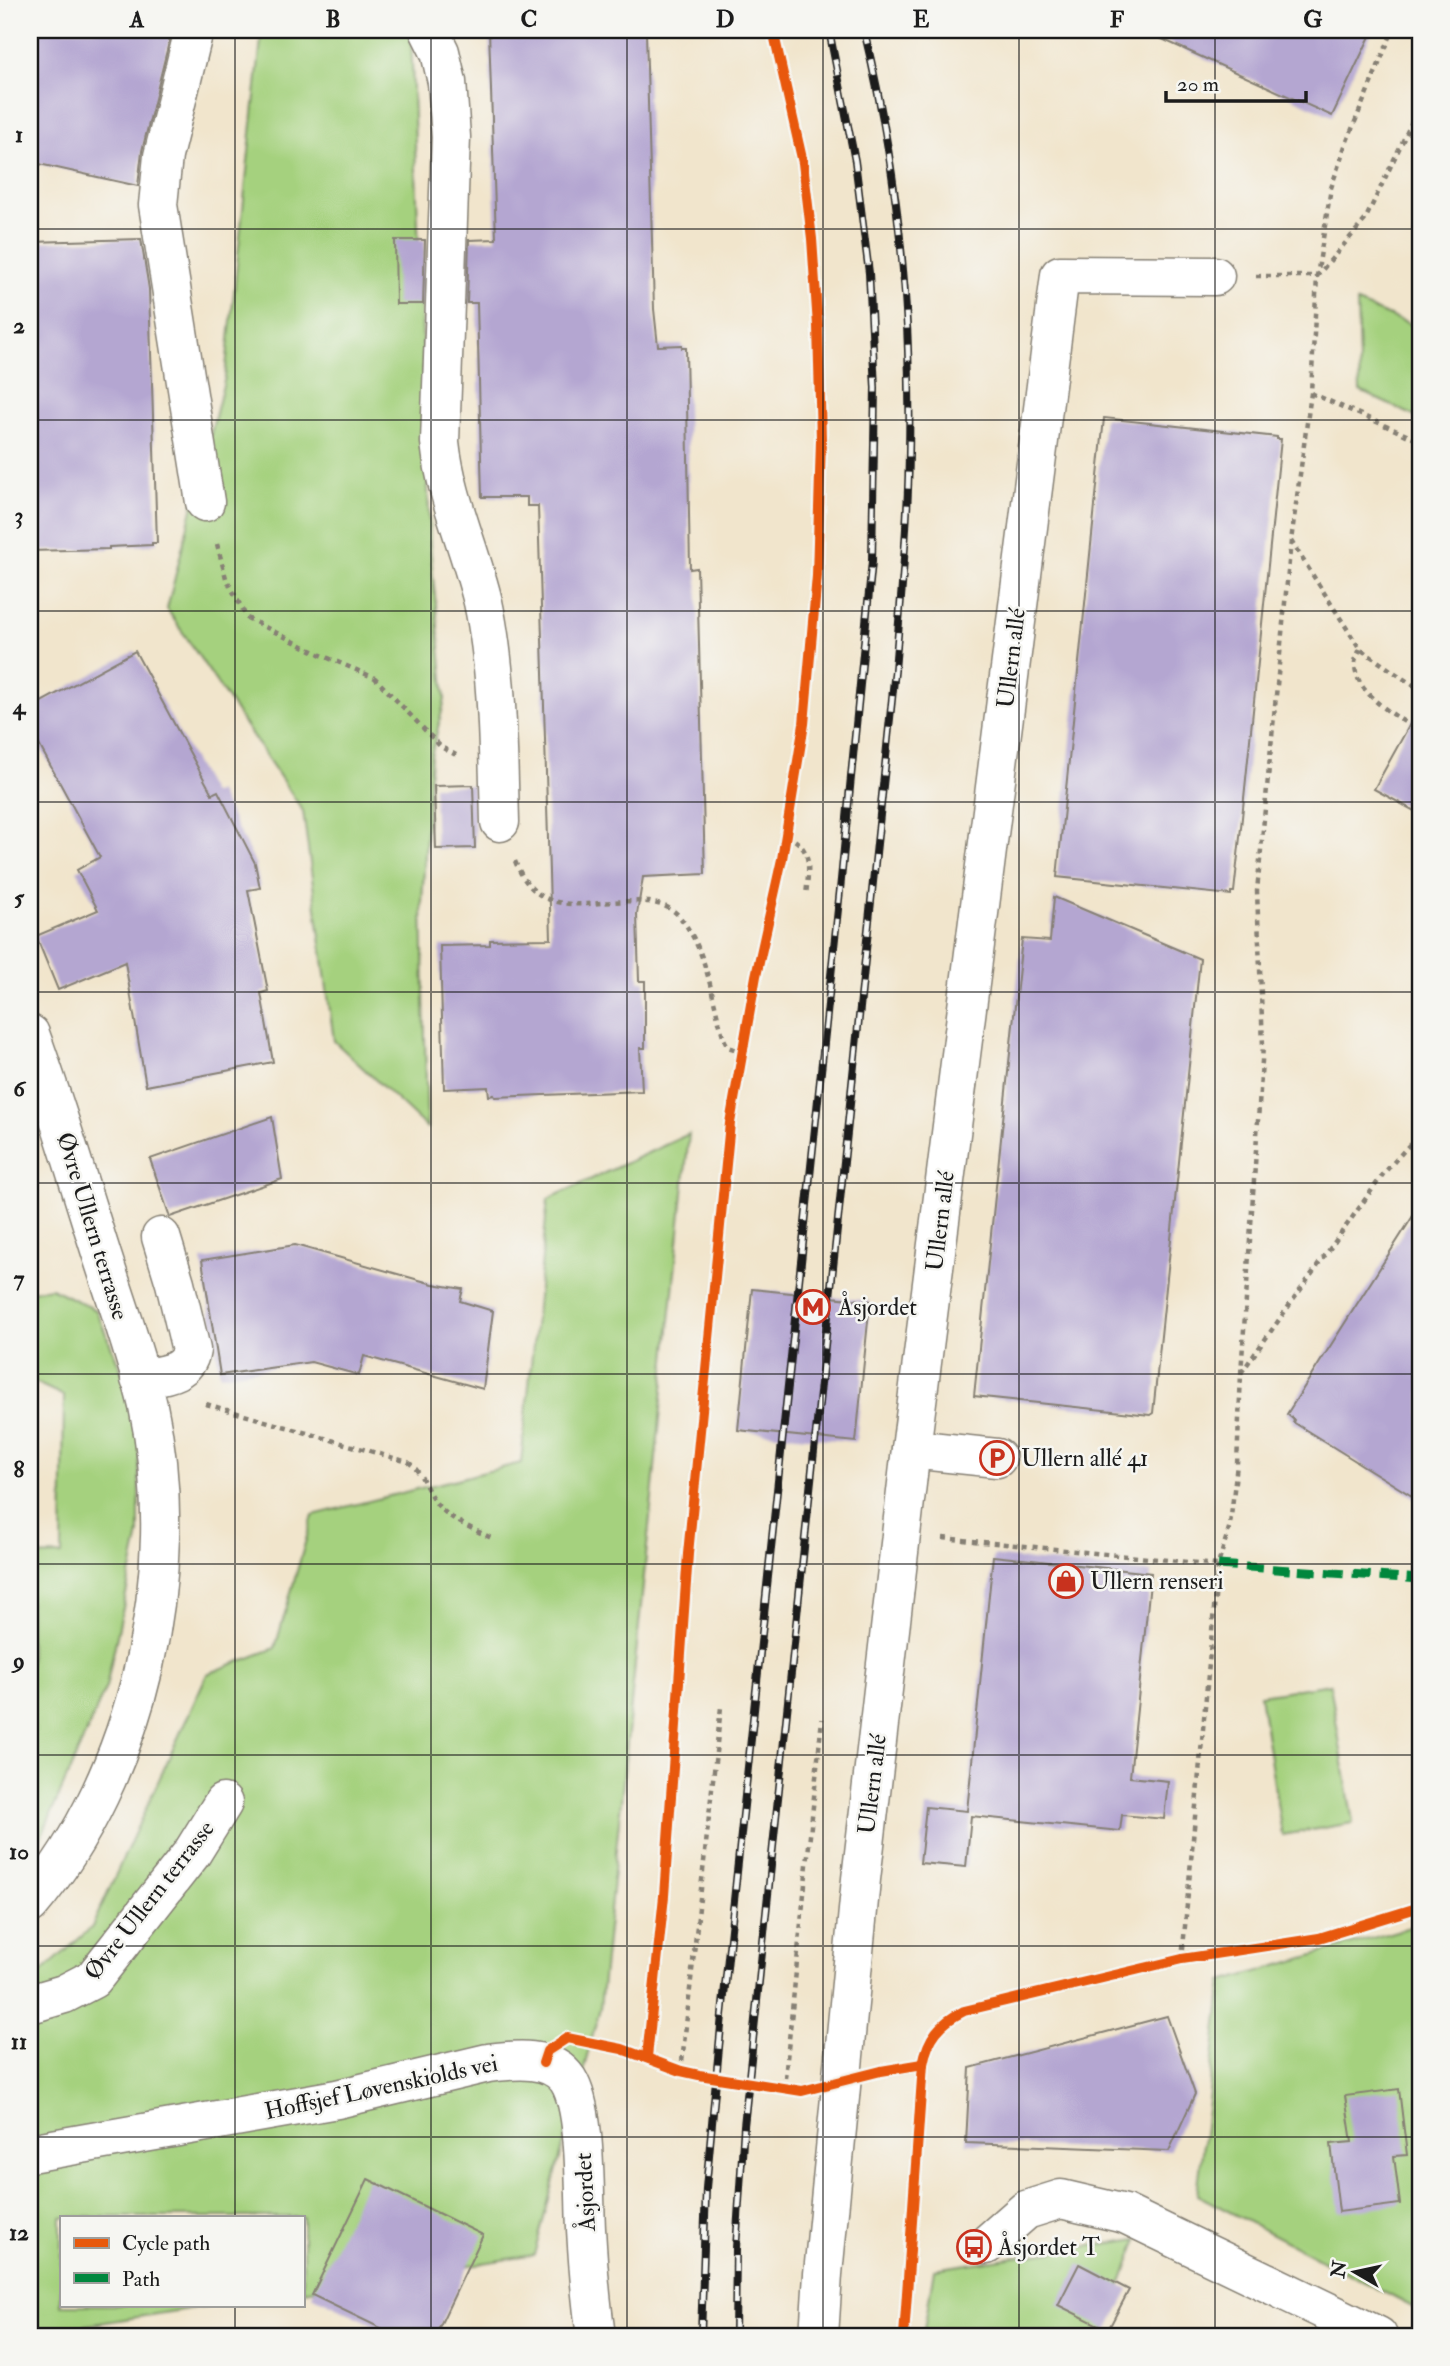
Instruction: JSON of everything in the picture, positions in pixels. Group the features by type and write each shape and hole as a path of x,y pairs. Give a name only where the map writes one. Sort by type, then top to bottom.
{"street":[{"path":"194,30 163,156 158,205 205,502"},
{"path":"429,30 440,52 447,82 451,137 440,442 446,481 472,561 490,640 499,761 500,822"},
{"name":"Ullern allé","path":"820,2336 822,2274 861,1879 911,1449 1060,275 1214,275"},
{"name":"Øvre Ullern terrasse","path":"30,1034 50,1088 144,1393 156,1469 160,1525 151,1627 141,1678 125,1734 101,1793 75,1843 30,1904"},
{"path":"144,1393 178,1370 190,1358 191,1350 161,1237"},
{"path":"911,1449 997,1458"},
{"name":"Øvre Ullern terrasse","path":"30,2004 64,1994 93,1979 191,1853 223,1803"},
{"name":"Hoffsjef Løvenskiolds vei","path":"30,2153 337,2099 488,2063 510,2060 543,2063"},
{"name":"Åsjordet","path":"543,2063 568,2080 579,2113 586,2233 596,2336"},
{"path":"986,2245 1026,2210 1061,2199 1125,2214 1378,2336"}],"path":[{"path":"1182,1959 1218,1565 1230,1525 1237,1464 1263,1046 1258,891 1291,541 1311,393 1317,276 1331,188 1392,30"},
{"path":"1317,276 1364,220 1420,106"},
{"path":"1214,275 1317,276"},
{"path":"1311,393 1420,441"},
{"path":"205,502 226,578 247,618 374,678 440,747 451,754 499,761"},
{"path":"1291,541 1360,649 1420,690"},
{"path":"1360,649 1354,663 1359,681 1381,706 1406,723"},
{"path":"500,822 527,886 544,899 565,904 622,901 654,903 676,913 693,940 703,963 724,1039 728,1047 743,1052"},
{"path":"786,837 796,840 806,853 809,863 806,896"},
{"path":"741,1064 745,1039"},
{"path":"1241,1374 1384,1173 1420,1133"},
{"path":"144,1393 190,1400 408,1462 421,1475 440,1509 493,1539"},
{"path":"941,1538 1218,1565"},
{"path":"670,2066 685,2072 721,1707"},
{"path":"784,2088 822,1719"},
{"path":"1169,1962 1196,1957"}],"green space":[{"path":"262,30 404,30 411,37 430,544 445,699 431,756 422,903 427,1128 334,1041 303,811 167,609 225,377"},
{"path":"1357,303 1420,328 1420,419 1360,391"},
{"path":"689,1134 600,2008 534,2255 304,2291 304,2216 60,2216 60,2306 208,2306 30,2334 30,1983 92,1927 207,1674 275,1648 313,1515 521,1463 548,1199"},
{"path":"51,1288 96,1310 139,1413 139,1534 106,1687 30,1863 30,1556 62,1555 64,1396 30,1380 30,1291"},
{"path":"1330,1684 1353,1823 1282,1835 1260,1695"},
{"path":"1420,1924 1420,2311 1197,2195 1222,1982"},
{"path":"1138,2239 1102,2336 923,2336 934,2269"}],"building":[{"path":"30,30 172,30 142,151 138,186 30,162"},
{"path":"489,30 644,30 646,33 654,309 658,346 682,345 682,348 686,348 690,569 697,568 705,874 643,877 637,914 639,981 645,981 645,1048 640,1048 642,1091 495,1097 489,1096 488,1087 444,1089 440,946 490,945 490,940 551,939 538,506 527,506 527,497 482,497 477,303 467,303 469,240 496,239"},
{"path":"1142,30 1373,30 1332,116"},
{"path":"141,239 149,289 157,543 109,549 30,551 30,242"},
{"path":"395,240 425,240 423,304 396,304"},
{"path":"1104,418 1281,439 1234,892 1231,892 1231,895 1057,877"},
{"path":"135,651 212,794 218,791 255,863 260,888 248,890 268,991 261,993 273,1062 146,1086 125,962 58,990 36,936 98,910 77,870 100,857 30,728 30,708"},
{"path":"1420,706 1420,814 1374,789"},
{"path":"473,785 475,848 436,849 434,786"},
{"path":"1054,897 1200,959 1153,1413 1150,1415 974,1396 1022,939 1050,941"},
{"path":"272,1117 282,1179 170,1217 150,1159"},
{"path":"1420,1205 1420,1501 1293,1422 1287,1414"},
{"path":"295,1245 433,1284 463,1289 460,1301 493,1311 483,1389 364,1356 359,1375 311,1362 220,1375 202,1260"},
{"path":"752,1289 870,1301 856,1442 738,1430"},
{"path":"993,1556 1151,1573 1130,1777 1168,1781 1164,1819 1122,1815 1120,1831 971,1816 966,1867 920,1863 926,1807 967,1811"},
{"path":"1167,2016 1195,2094 1169,2151 966,2143 970,2068"},
{"path":"1399,2089 1407,2155 1394,2156 1400,2204 1339,2212 1331,2144 1352,2142 1345,2096"},
{"path":"368,2179 483,2235 435,2336 397,2336 312,2295"},
{"path":"1079,2264 1129,2290 1108,2330 1058,2305"}],"railway":[{"path":"701,2336 706,2188 722,2015 872,561 875,388 869,273 855,161 829,30"},
{"path":"735,2336 736,2248 744,2126 895,670 906,534 909,399 905,293 894,187 864,30"}],"marked path":[{"path":"1218,1565 1420,1579"}],"cycle path":[{"path":"647,2057 664,1896 688,1554 730,1123 756,976 782,859 804,724 817,576 821,440 818,326 812,239 803,163 773,30"},
{"path":"904,2336 923,2064 928,2046 936,2032 948,2021 964,2011 1182,1959 1319,1938 1420,1907"},
{"path":"543,2063 547,2051 567,2038 622,2049 681,2071 802,2091 881,2071 923,2064"}],"place":[{"name":"Åsjordet","path":"813,1307"},
{"name":"Ullern allé 41","path":"997,1458"},
{"name":"Ullern renseri","path":"1066,1581"},
{"name":"Åsjordet T","path":"974,2247"}]}
